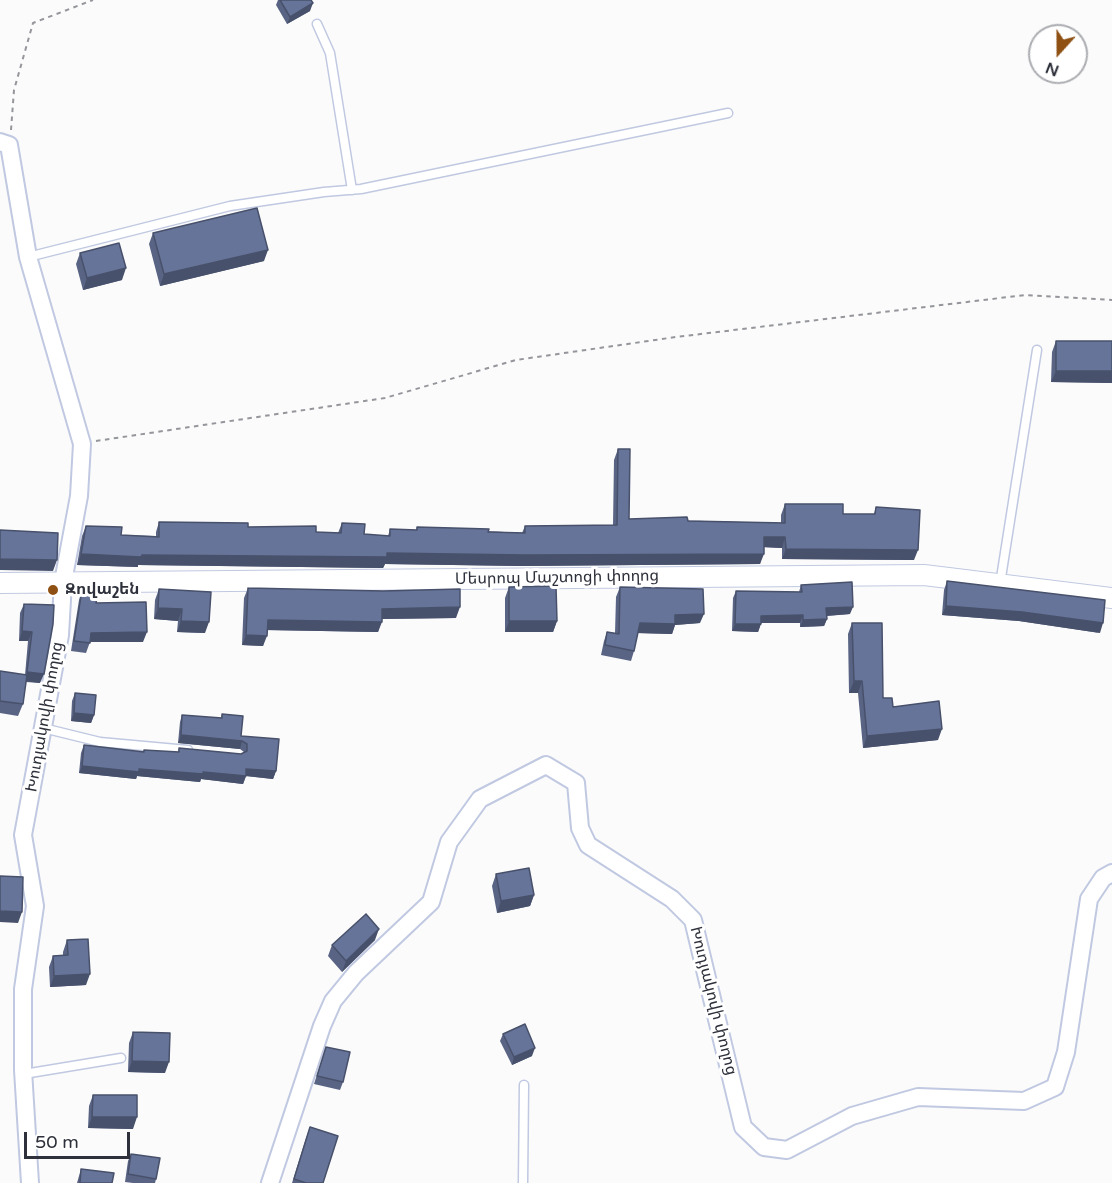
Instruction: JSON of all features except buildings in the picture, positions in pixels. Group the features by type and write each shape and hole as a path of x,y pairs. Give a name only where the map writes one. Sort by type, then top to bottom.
{"street":[{"name":"Խուդյակովի փողոց","path":"5,143 28,257 82,444 79,496 63,582 60,635 23,835 35,906 23,989 24,1074 30,1183"},
{"name":"Մեսրոպ Մաշտոցի փողոց","path":"0,583 924,575 1112,598"},
{"name":"Խուդյակովի փողոց","path":"270,1183 322,1026 333,1001 356,973 431,903 448,842 480,799 546,765 576,783 580,828 588,845 672,899 693,920 743,1127 764,1147 787,1150 852,1116 918,1097 1024,1101 1055,1087 1066,1052 1089,899 1104,878 1112,873"}],"lane":[{"path":"317,24 330,53 352,190"},
{"path":"28,257 231,206 352,190 728,113"},
{"path":"1000,584 1037,350"},
{"path":"43,728 100,742 192,751"},
{"path":"24,1074 121,1058"},
{"path":"523,1183 524,1084"}],"path":[{"path":"5,143 14,90 33,22 93,0"},
{"path":"82,444 385,398 516,360 676,337 1025,295 1112,300"}],"place":[{"name":"Զովաշեն","path":"53,590"}]}
